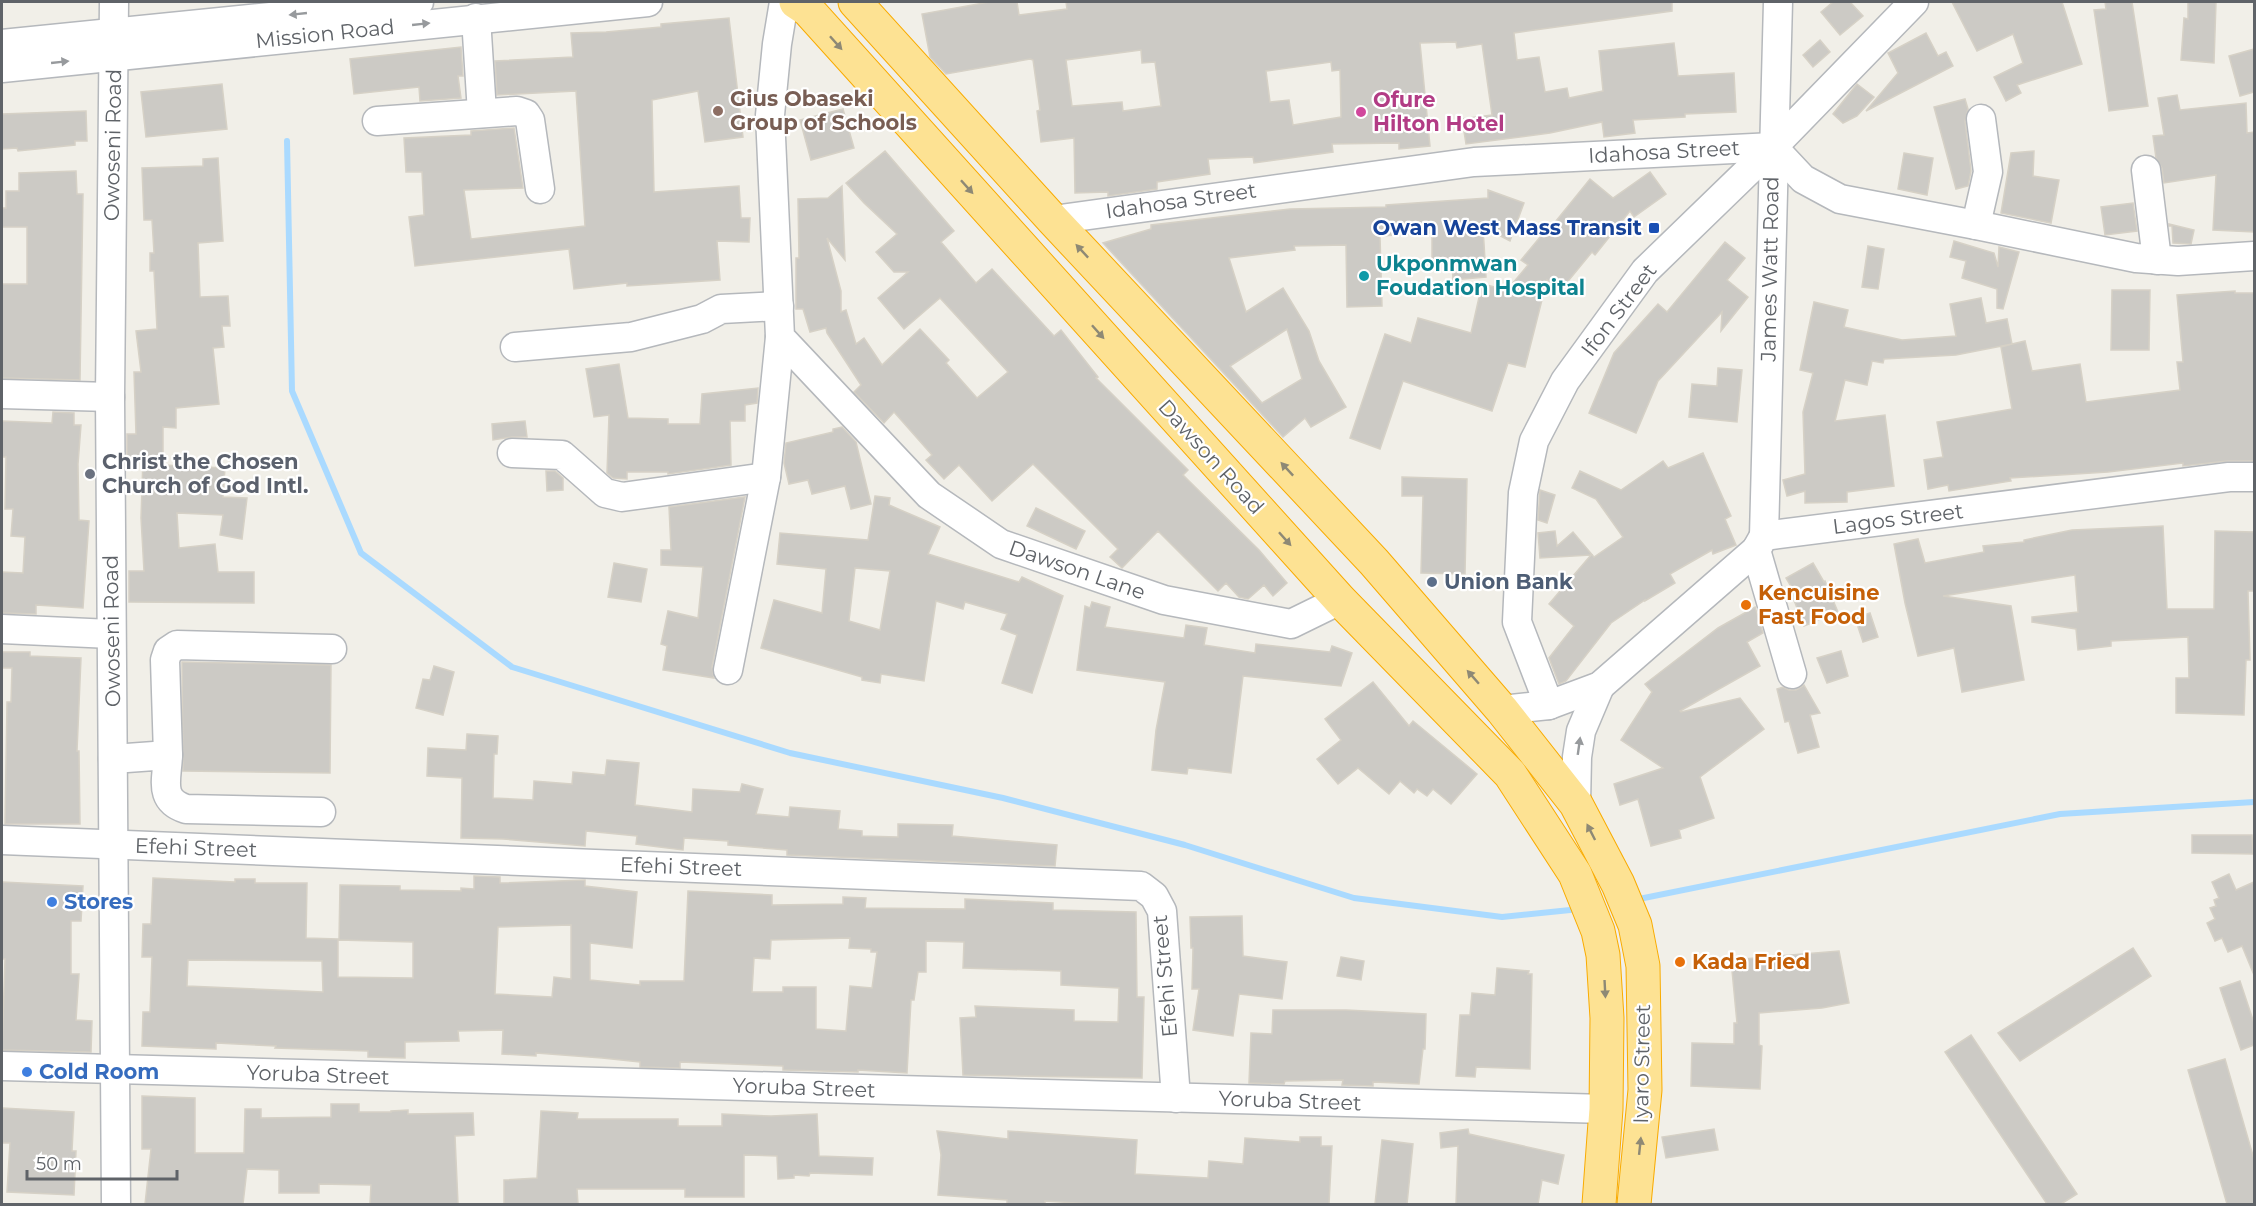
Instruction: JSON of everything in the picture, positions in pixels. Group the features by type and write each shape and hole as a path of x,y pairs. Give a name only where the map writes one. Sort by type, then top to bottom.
{"highway":[{"name":"Dawson Road","path":"795,2 808,10 1340,600 1510,774 1575,874 1598,931"},
{"path":"855,2 1053,220 1374,562 1502,710 1576,804"},
{"name":"Iyaro Street","path":"1576,804 1618,884 1635,925 1643,966 1645,1090 1634,1204"},
{"name":"Iyaro Street","path":"1598,931 1603,955 1607,1018 1606,1109 1599,1204"}],"street":[{"name":"Owoseni Road","path":"114,2 110,397 116,1204"},
{"name":"Mission Road","path":"2,68 114,45 419,2"},
{"name":"Mission Road","path":"2,44 114,45 476,18 648,2"},
{"path":"728,670 766,477 780,337 770,116 777,44 784,2"},
{"name":"James Watt Road","path":"1778,2 1760,543 1792,674"},
{"name":"Ifon Street","path":"1549,705 1517,622 1523,493 1534,441 1565,381 1645,271 1773,147 1914,2"},
{"path":"476,18 482,113"},
{"path":"377,121 517,111 526,114 530,120 540,189"},
{"path":"1976,225 1988,172 1982,118"},
{"path":"1773,147 1803,179 1840,199 2136,258 2178,261 2254,256"},
{"name":"Idahosa Street","path":"1053,220 1474,162 1773,147"},
{"path":"2146,170 2157,260"},
{"path":"515,347 631,337 702,319 721,309 779,306"},
{"name":"Dawson Lane","path":"780,337 929,495 1001,544 1164,600 1291,624 1340,600"},
{"path":"2,394 110,397"},
{"path":"512,453 562,455 605,493 622,497 766,477"},
{"name":"Lagos Street","path":"1760,543 2229,477 2254,477"},
{"path":"1502,710 1549,705 1600,686 1760,543"},
{"path":"2,629 111,634"},
{"path":"321,812 186,809 173,805 167,797 165,660 168,651 177,645 332,649"},
{"path":"1576,804 1577,757 1581,731 1600,686"},
{"path":"113,759 168,755"},
{"name":"Efehi Street","path":"2,840 1141,886 1154,896 1162,910 1176,1098"},
{"name":"Yoruba Street","path":"2,1066 1606,1109"}],"building":[{"path":"989,2 1017,2 1019,15 1067,9 1066,2 1672,2 1672,11 1514,33 1517,60 1539,57 1545,92 1567,88 1569,98 1603,91 1599,51 1674,43 1678,76 1734,73 1736,112 1685,114 1685,117 1633,120 1635,133 1604,137 1602,122 1550,133 1466,144 1462,119 1492,115 1482,44 1457,48 1456,42 1420,43 1430,146 1399,149 1399,143 1332,144 1333,152 1254,163 1253,157 1208,159 1210,174 1157,182 1157,189 1108,196 1108,192 1075,193 1074,138 1041,142 1037,111 1040,110 1033,60 946,74 930,57 922,14","holes":["1141,50 1142,63 1155,62 1161,106 1123,111 1122,102 1072,106 1066,60","1331,62 1332,71 1340,70 1341,117 1293,125 1289,100 1270,102 1266,71"]},
{"path":"1833,2 1850,2 1863,16 1840,35 1821,12"},
{"path":"1952,2 2062,2 2082,64 2017,85 2021,93 2006,101 1994,77 2023,63 2013,34 1977,51"},
{"path":"2105,2 2132,2 2148,106 2109,111 2094,10 2106,9"},
{"path":"2188,2 2216,2 2214,63 2181,60 2184,18 2188,19"},
{"path":"729,18 743,137 705,142 698,91 652,100 654,192 739,186 741,218 750,218 749,242 717,241 720,280 627,286 627,283 574,289 569,249 415,266 409,217 424,215 422,172 406,172 404,138 471,135 471,131 514,128 523,188 464,190 471,239 585,226 576,91 497,95 495,61 573,57 571,33 661,27 661,24"},
{"path":"1926,33 1938,56 1946,52 1953,66 1866,111 1898,73 1888,53"},
{"path":"1820,40 1830,52 1813,67 1803,55"},
{"path":"461,47 463,76 458,76 461,98 420,101 419,87 354,94 350,59"},
{"path":"2254,49 2254,92 2240,96 2229,56"},
{"path":"222,84 227,129 146,137 141,92"},
{"path":"1857,84 1874,97 1857,116 1843,123 1833,114"},
{"path":"2177,95 2180,110 2246,103 2247,133 2254,132 2254,232 2213,230 2216,175 2164,183 2162,168 2156,158 2153,136 2164,135 2158,98"},
{"path":"1965,99 1968,109 1965,121 1971,171 1968,186 1956,189 1934,107"},
{"path":"843,109 854,148 811,160 800,120"},
{"path":"86,111 87,141 75,141 75,145 18,151 17,148 2,149 2,114"},
{"path":"885,151 954,231 941,242 976,283 992,269 1054,336 1061,330 1098,377 1096,378 1188,470 1183,475 1259,550 1287,583 1273,596 1264,585 1248,599 1239,597 1226,583 1218,591 1158,531 1122,568 1110,557 1118,549 1033,464 992,501 959,465 944,479 926,460 932,455 894,412 884,423 854,392 861,385 826,328 810,332 803,309 796,309 796,258 799,258 798,199 828,198 842,186 845,260 827,238 841,291 841,312 846,310 856,344 864,338 882,365 920,329 949,360 946,363 977,398 1008,372 940,298 904,329 878,298 908,272 894,272 876,252 897,234 846,183"},
{"path":"2034,151 2033,176 2059,180 2051,223 2001,213 2011,153"},
{"path":"1904,153 1933,158 1927,195 1898,189"},
{"path":"218,158 223,241 198,243 200,297 228,296 230,326 222,326 224,347 213,348 219,404 176,408 176,428 163,427 163,465 225,468 223,497 247,498 242,539 220,535 223,515 177,513 179,548 215,544 218,572 254,572 254,603 129,602 129,571 144,571 141,518 143,458 127,458 127,434 136,434 134,372 141,372 136,331 157,329 154,271 150,271 150,253 154,253 152,220 144,220 142,168 203,166 203,159"},
{"path":"76,171 77,194 83,194 80,380 2,378 2,284 27,284 27,227 2,227 2,208 6,208 6,191 19,191 19,173"},
{"path":"1650,172 1666,194 1634,217 1630,211 1595,255 1592,252 1560,291 1547,280 1525,367 1508,363 1492,411 1403,381 1380,449 1350,438 1385,334 1411,343 1418,318 1471,333 1482,284 1507,290 1528,265 1521,260 1541,236 1543,237 1590,179 1613,198"},
{"path":"1488,190 1524,203 1510,241 1483,227 1486,277 1453,280 1452,263 1432,263 1432,233 1380,236 1382,306 1347,307 1346,245 1294,246 1295,250 1229,258 1246,312 1283,288 1309,331 1319,361 1346,407 1311,427 1305,418 1283,437 1103,243 1151,229 1151,225 1290,209 1386,207 1386,205 1488,198","holes":["1287,329 1302,379 1262,403 1230,366"]},
{"path":"2133,203 2137,231 2105,235 2101,207"},
{"path":"2169,224 2194,230 2191,244 2173,243 2172,226"},
{"path":"1954,241 1994,253 1998,267 1999,247 2019,252 2003,309 1997,308 1997,289 1962,278 1966,261 1950,257"},
{"path":"1725,242 1745,258 1727,280 1748,297 1721,331 1722,312 1658,381 1636,433 1589,413 1614,353 1658,304 1667,312"},
{"path":"1868,246 1884,249 1878,289 1862,287"},
{"path":"2112,290 2150,290 2149,350 2111,350"},
{"path":"2235,291 2235,293 2254,293 2254,461 2227,461 2183,466 2183,463 2108,472 2010,478 2011,481 1949,491 1948,485 1928,489 1924,460 1943,457 1937,422 2012,409 2001,347 2025,341 2032,371 2080,364 2086,402 2180,390 2177,362 2183,362 2177,295"},
{"path":"1981,298 1986,323 2007,319 2012,344 1956,355 1884,359 1883,363 1872,361 1867,385 1845,380 1835,421 1885,415 1894,486 1847,492 1847,502 1805,503 1805,491 1787,496 1783,480 1805,474 1803,412 1813,373 1800,370 1814,302 1848,310 1844,327 1902,340 1956,336 1950,304"},
{"path":"619,364 628,418 668,419 668,424 700,424 702,394 758,388 757,403 745,405 745,421 730,421 731,465 668,474 668,472 627,472 627,479 613,478 607,473 609,415 594,417 586,369"},
{"path":"1718,368 1742,370 1737,422 1689,417 1692,384 1717,386"},
{"path":"53,412 74,413 74,425 81,425 78,464 79,520 89,521 83,608 36,605 36,614 2,613 2,572 23,573 25,537 11,536 13,509 5,509 6,457 2,457 2,421 52,423"},
{"path":"525,421 527,437 493,440 492,424"},
{"path":"842,427 856,442 871,504 851,509 845,486 812,494 808,480 789,484 784,463 786,443 833,432 833,429"},
{"path":"1703,453 1731,516 1725,519 1736,545 1713,554 1712,550 1670,574 1675,583 1611,623 1566,681 1559,684 1549,658 1574,626 1549,604 1591,555 1540,558 1538,533 1555,531 1557,546 1573,532 1594,557 1623,537 1596,499 1572,488 1580,471 1621,490 1663,461 1668,468"},
{"path":"546,471 555,471 563,478 563,490 547,491"},
{"path":"1402,477 1467,479 1465,574 1421,573 1423,496 1402,496"},
{"path":"1540,490 1555,495 1547,523 1538,520"},
{"path":"875,496 890,498 889,505 940,527 928,554 1019,582 1022,577 1063,596 1032,693 1002,683 1017,635 1001,629 1007,614 965,602 963,609 936,601 924,681 881,674 880,683 862,680 862,677 761,648 774,600 822,613 826,569 777,564 780,533 868,540","holes":["855,568 890,571 880,630 849,621"]},
{"path":"745,497 712,667 714,678 663,670 667,646 661,644 668,611 698,618 703,567 661,565 661,550 671,550 669,507"},
{"path":"1036,508 1085,531 1076,549 1027,526"},
{"path":"2163,526 2167,609 2214,609 2215,531 2254,532 2254,591 2248,591 2250,660 2246,660 2244,715 2176,713 2176,678 2189,678 2188,637 2111,641 2111,646 2078,650 2076,629 2032,622 2032,617 2078,612 2075,575 1943,596 2011,606 2024,680 1962,692 1954,648 1918,656 1894,544 1918,539 1925,563 1984,552 1983,546 2024,542 2024,540 2072,530"},
{"path":"614,563 647,569 641,602 608,597"},
{"path":"1813,563 1825,581 1838,612 1804,626 1792,595 1795,593 1786,578"},
{"path":"1092,602 1110,607 1105,627 1184,638 1186,625 1207,628 1204,645 1255,653 1256,644 1330,652 1332,646 1352,653 1341,686 1243,676 1231,773 1188,768 1187,774 1152,770 1156,730 1165,682 1077,670 1085,606 1090,608"},
{"path":"1755,607 1763,633 1747,642 1760,666 1680,711 1740,698 1764,729 1700,777 1714,818 1679,830 1681,838 1651,846 1638,799 1620,805 1614,784 1663,768 1621,740 1652,692 1645,684 1718,628"},
{"path":"1870,613 1878,637 1863,642 1855,618"},
{"path":"1841,651 1848,676 1827,683 1817,658"},
{"path":"2,652 30,652 30,656 81,658 77,751 79,751 80,824 5,824 7,702 11,702 12,668 2,668"},
{"path":"182,662 331,665 330,773 183,771"},
{"path":"434,666 454,672 443,715 416,708 423,679 430,680"},
{"path":"1373,682 1409,726 1413,721 1477,774 1451,804 1433,789 1427,796 1417,789 1414,793 1400,781 1389,794 1358,768 1338,784 1317,759 1341,740 1325,719"},
{"path":"1804,685 1820,713 1810,715 1819,747 1798,753 1789,721 1785,722 1777,689 1783,687 1796,690"},
{"path":"467,734 498,736 497,754 494,754 493,798 533,800 534,781 572,784 573,772 605,775 607,760 639,763 635,805 692,812 693,789 740,792 742,784 763,789 756,814 789,817 790,807 840,811 838,829 862,831 862,836 898,837 898,824 953,825 952,836 1057,845 1055,866 787,855 787,850 728,845 728,841 684,838 683,850 636,844 637,836 586,831 585,846 461,838 462,778 427,776 428,748 466,750"},
{"path":"2192,835 2252,835 2253,854 2192,853"},
{"path":"2229,874 2236,890 2254,882 2254,975 2242,946 2228,952 2222,938 2215,941 2207,923 2215,919 2210,908 2216,906 2214,900 2219,898 2212,882"},
{"path":"474,876 500,877 500,883 585,880 585,886 637,892 632,948 590,943 590,980 640,985 640,981 684,981 688,891 772,895 772,905 843,904 843,897 866,898 865,908 965,909 965,899 1053,903 1053,910 1136,912 1137,997 1144,997 1142,1078 963,1075 960,1018 976,1017 975,1006 1074,1010 1074,1021 1118,1022 1119,988 1061,985 1061,971 963,968 964,942 926,941 926,972 918,972 914,1000 911,1000 907,1073 858,1070 858,1072 783,1070 783,1066 680,1062 680,1068 640,1067 640,1062 602,1058 536,1053 536,1056 502,1054 503,1030 458,1031 459,1041 405,1042 405,1058 368,1057 368,1051 275,1048 276,1046 216,1043 216,1049 142,1046 143,1012 150,1012 152,957 142,957 143,924 151,924 153,878 235,882 235,879 255,879 255,883 307,883 306,938 338,939 338,977 413,978 413,942 339,940 340,885 400,886 400,890 461,891 461,888 474,889","holes":["571,925 571,979 554,977 552,997 495,994 498,927","850,938 849,948 871,949 871,952 877,952 872,988 850,986 846,1031 816,1029 816,987 783,987 783,992 752,992 754,958 770,959 771,940","188,960 322,961 323,992 187,986"]},
{"path":"2,882 83,886 81,921 71,921 71,974 79,974 76,1020 92,1021 91,1052 2,1050 5,959 2,959"},
{"path":"1242,916 1243,956 1287,962 1282,999 1239,994 1233,1036 1193,1030 1199,989 1192,989 1193,948 1191,948 1190,917"},
{"path":"2133,948 2151,976 2020,1061 1998,1033"},
{"path":"1839,951 1849,1003 1822,1008 1759,1013 1759,1045 1762,1046 1760,1089 1691,1086 1692,1043 1734,1044 1734,1023 1737,1023 1731,960"},
{"path":"1341,957 1364,961 1361,980 1337,976"},
{"path":"1497,968 1529,971 1528,974 1532,974 1530,1069 1476,1067 1475,1077 1456,1076 1460,1015 1470,1015 1472,993 1495,995"},
{"path":"2240,981 2254,1023 2254,1045 2241,1050 2220,988"},
{"path":"1273,1010 1346,1010 1426,1014 1425,1049 1423,1049 1419,1084 1373,1082 1373,1086 1342,1085 1343,1080 1285,1081 1284,1084 1249,1083 1251,1033 1272,1034"},
{"path":"1971,1035 2077,1194 2061,1204 2047,1204 1945,1052"},
{"path":"2225,1059 2254,1159 2254,1204 2227,1204 2188,1070"},
{"path":"142,1096 195,1098 195,1153 244,1153 245,1109 261,1109 261,1118 331,1117 331,1104 359,1104 359,1112 408,1110 408,1114 473,1113 474,1135 455,1136 458,1204 370,1204 371,1185 319,1184 319,1193 279,1193 279,1170 247,1169 243,1204 145,1204 151,1149 142,1149"},
{"path":"2,1108 74,1112 72,1151 76,1151 74,1195 7,1192 10,1143 2,1143"},
{"path":"541,1111 578,1113 577,1119 678,1119 678,1126 722,1126 722,1114 771,1116 817,1114 819,1156 873,1158 872,1175 810,1173 809,1176 794,1175 794,1178 778,1179 777,1156 744,1155 744,1197 685,1197 685,1189 577,1189 578,1204 504,1204 504,1180 537,1178"},
{"path":"1468,1129 1469,1134 1564,1155 1558,1184 1542,1180 1538,1204 1456,1204 1458,1146 1441,1148 1440,1133"},
{"path":"1714,1129 1718,1150 1666,1158 1662,1137"},
{"path":"937,1131 1008,1139 1008,1131 1137,1140 1135,1174 1208,1178 1209,1161 1243,1164 1245,1138 1300,1142 1300,1137 1321,1137 1321,1146 1332,1146 1329,1204 1091,1204 1045,1201 1045,1204 1007,1204 1007,1200 938,1195 941,1155"},
{"path":"1382,1140 1413,1144 1407,1204 1375,1204"}],"waterway":[{"path":"287,141 292,391 361,553 512,667 790,753 1003,798 1185,845 1354,898 1502,917 1580,909"},
{"path":"1634,900 2060,814 2254,802"}],"place":[{"name":"Gius Obaseki Group of Schools","path":"718,111"},
{"name":"Ofure Hilton Hotel","path":"1361,112"},
{"name":"Owan West Mass Transit","path":"1654,228"},
{"name":"Ukponmwan Foudation Hospital","path":"1364,276"},
{"name":"Christ the Chosen Church of God Intl.","path":"90,474"},
{"name":"Union Bank","path":"1432,582"},
{"name":"Kencuisine Fast Food","path":"1746,605"},
{"name":"Stores","path":"52,902"},
{"name":"Kada Fried","path":"1680,962"},
{"name":"Cold Room","path":"27,1072"}]}
